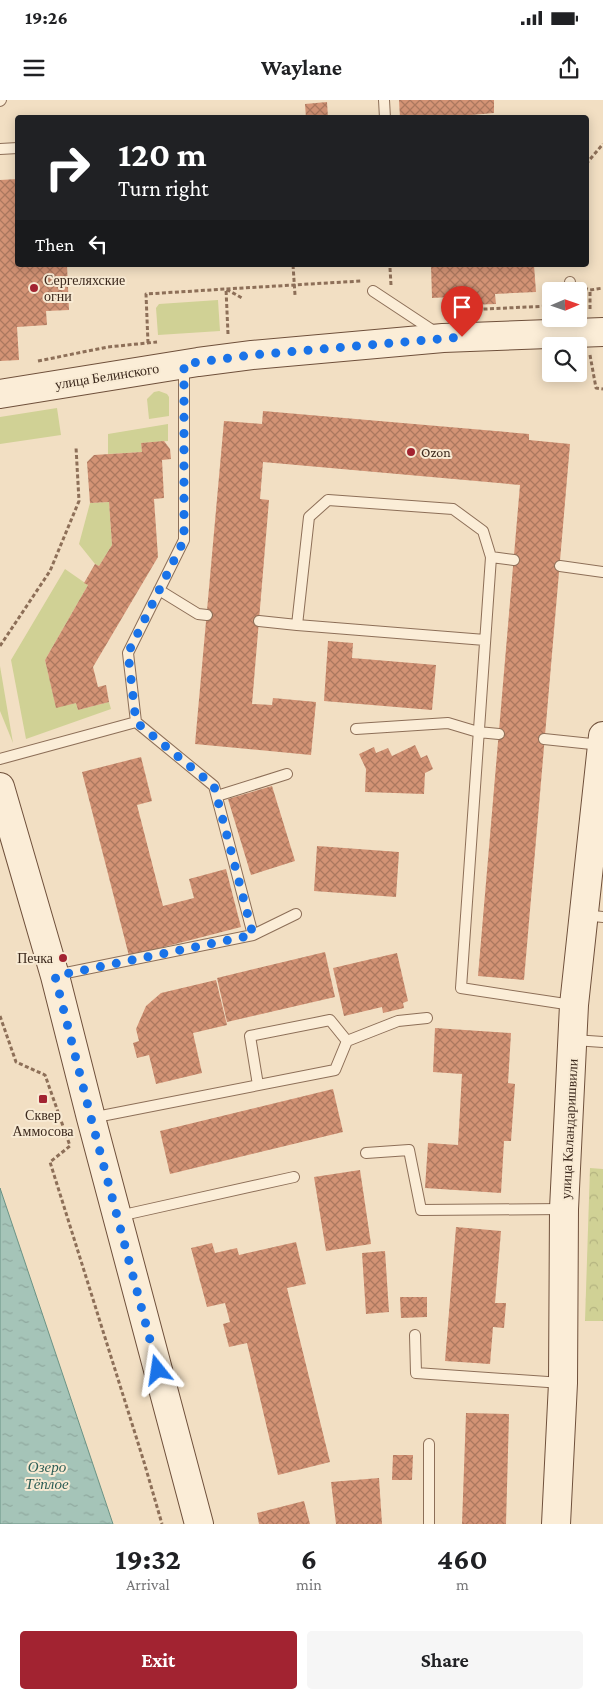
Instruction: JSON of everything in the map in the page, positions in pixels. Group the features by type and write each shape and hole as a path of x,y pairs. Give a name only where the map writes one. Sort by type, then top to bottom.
{"street":[{"name":"улица Белинского","path":"0,394 442,325 572,329 597,343"},
{"name":"улица Каландаришвили","path":"556,1524 563,1383 564,1209 574,1005 593,916 602,741"},
{"path":"0,787 55,976 199,1524"}],"lane":[{"path":"384,100 385,115"},
{"path":"0,149 15,148"},
{"path":"374,291 442,325"},
{"path":"184,364 184,540 128,653 136,722 214,786 253,935"},
{"path":"297,625 309,517 328,500 453,509 483,531 491,557 461,988 574,1005"},
{"path":"491,557 514,560"},
{"path":"560,566 603,572"},
{"path":"159,590 198,614 207,615"},
{"path":"259,621 485,640"},
{"path":"0,759 136,722"},
{"path":"356,729 448,724 478,732 499,734"},
{"path":"544,739 602,741"},
{"path":"217,796 287,774"},
{"path":"55,976 253,935 296,914"},
{"path":"91,1118 335,1070 347,1041 398,1022 427,1018"},
{"path":"258,1085 250,1036 330,1020 347,1041"},
{"path":"573,1040 603,1042"},
{"path":"366,1153 409,1150 421,1210 564,1209"},
{"path":"118,1216 294,1177"},
{"path":"416,1335 416,1373 563,1383"},
{"path":"429,1444 429,1524"}],"path":[{"path":"589,160 603,144"},
{"path":"293,267 295,295"},
{"path":"390,268 391,292"},
{"path":"148,342 146,294 362,281"},
{"path":"226,289 242,298"},
{"path":"220,335 229,334 226,289"},
{"path":"442,325 449,311 448,302 468,301"},
{"path":"449,311 542,306"},
{"path":"37,361 108,346 166,341"},
{"path":"597,343 596,388 603,389"},
{"path":"0,646 50,570 79,501 76,446"},
{"path":"0,1016 16,1062 45,1075 70,1146 50,1162 162,1524"}],"green space":[{"path":"218,300 220,331 158,335 156,308 159,304"},
{"path":"159,391 167,394 169,397 169,416 149,419 147,399 154,392"},
{"path":"57,408 61,435 0,444 0,417"},
{"path":"168,424 168,441 141,443 142,452 108,454 108,434"},
{"path":"109,502 112,545 99,566 95,564 79,544 90,503"},
{"path":"65,569 88,585 45,660 56,707 76,703 78,710 109,702 111,709 26,739 11,660"},
{"path":"0,666 13,743 0,711"},
{"path":"590,1168 603,1169 603,1321 585,1321"}],"water":[{"name":"Озеро Тёплое","path":"0,1188 113,1524 0,1524"}],"building":[{"path":"399,100 494,100 494,113 472,115 400,115"},
{"path":"327,102 328,115 306,115 305,104"},
{"name":"Сергеляхские огни","path":"15,179 15,267 67,267 69,310 46,311 47,325 17,327 19,360 0,361 0,180"},
{"path":"431,267 534,267 536,292 495,294 496,304 468,305 468,296 432,298"},
{"path":"263,411 529,434 529,440 570,444 524,980 478,976 520,485 263,462 260,499 269,500 252,704 272,705 273,698 316,702 311,755 195,744 224,421 262,424"},
{"path":"164,441 170,449 171,459 162,460 164,498 154,499 158,557 93,667 98,687 106,685 109,702 78,710 76,703 56,708 45,660 88,585 84,583 95,564 99,566 112,545 109,502 90,503 87,462 94,455 142,452 141,443"},
{"path":"328,641 353,643 352,658 436,665 432,710 324,701"},
{"path":"415,745 421,758 427,755 433,769 425,773 424,794 365,792 366,769 359,754 374,747 376,753 388,748 392,756"},
{"path":"141,757 152,801 137,805 163,906 194,898 189,879 226,869 241,927 129,956 82,772"},
{"path":"272,786 295,861 251,875 228,799"},
{"path":"317,846 399,852 396,897 314,891"},
{"path":"325,952 335,997 227,1022 217,978"},
{"path":"397,953 408,1001 403,1003 404,1008 383,1013 382,1007 344,1016 333,968"},
{"path":"216,980 227,1025 193,1033 202,1073 156,1084 149,1055 137,1058 133,1043 139,1041 136,1029 146,1006 161,993"},
{"path":"435,1028 511,1033 508,1083 515,1084 511,1141 504,1141 501,1193 425,1188 428,1143 458,1145 462,1074 433,1072"},
{"path":"333,1089 343,1132 170,1174 160,1131"},
{"path":"360,1170 371,1244 326,1251 314,1177"},
{"path":"456,1227 501,1231 495,1303 506,1303 504,1328 493,1327 490,1364 445,1361"},
{"path":"296,1242 306,1284 287,1288 330,1462 278,1475 247,1343 229,1347 223,1324 230,1322 225,1303 207,1307 191,1248 212,1243 215,1253 237,1248 239,1255"},
{"path":"385,1251 389,1312 366,1314 362,1253"},
{"path":"400,1297 427,1297 427,1317 401,1318"},
{"path":"466,1413 509,1414 506,1524 462,1524"},
{"path":"393,1455 413,1455 412,1480 392,1480"},
{"path":"379,1478 382,1524 336,1524 331,1482"},
{"path":"304,1501 310,1524 259,1524 257,1513"}],"place":[{"name":"Сергеляхские огни","path":"34,288"},
{"name":"Ozon","path":"411,452"},
{"name":"Печка","path":"63,958"},
{"name":"Сквер Аммосова","path":"43,1099"}],"route":[{"path":"158,1370 55,976 253,935 214,786 136,722 128,653 184,540 184,364 252,355 462,337"}]}
